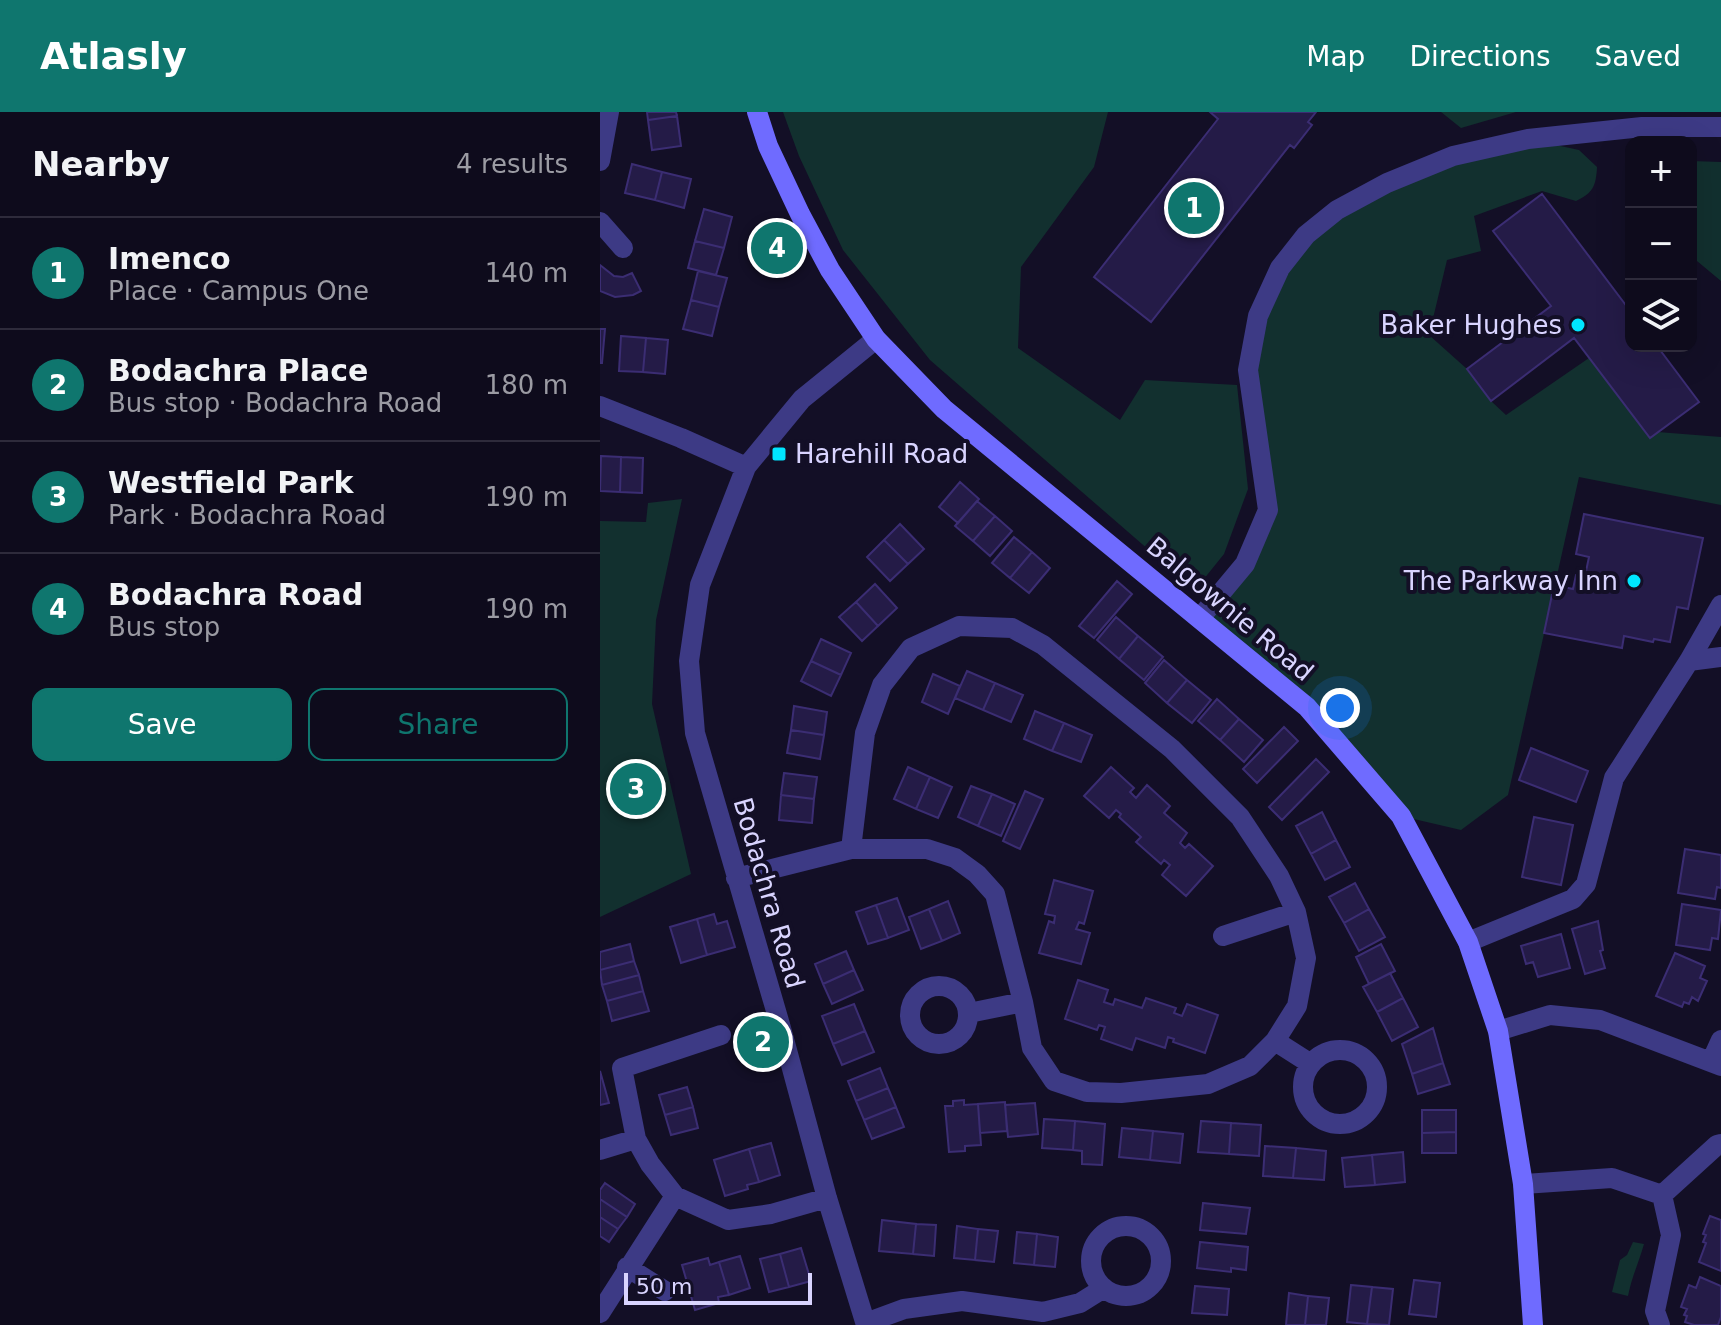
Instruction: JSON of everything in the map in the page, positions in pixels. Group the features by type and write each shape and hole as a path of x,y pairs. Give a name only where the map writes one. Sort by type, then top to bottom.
{"street":[{"path":"600,161 609,112"},
{"name":"Balgownie Road","path":"757,112 768,146 806,225 830,270 876,339 944,409 1307,707 1401,816 1468,942 1498,1031 1523,1184 1533,1325"},
{"path":"1200,618 1245,564 1268,510 1248,370 1258,316 1280,268 1306,235 1337,210 1387,183 1453,156 1528,139 1642,127 1721,127"},
{"path":"600,222 623,248"},
{"name":"Bodachra Road","path":"866,1324 827,1198 695,733 689,661 700,585 746,467 802,399 876,339"},
{"path":"600,406 746,467"},
{"path":"1468,942 1573,899 1586,884 1614,778 1721,605"},
{"path":"736,878 851,849 927,849 955,858 977,874 995,894 1032,1048 1054,1081 1087,1092 1157,1091 1208,1084 1250,1066 1275,1041 1297,1006 1306,958 1296,912 1279,876 1240,817 1172,749 1043,645 1012,628 959,626 911,648 882,685 865,733 851,849"},
{"path":"1689,661 1721,657"},
{"path":"1223,936 1296,912"},
{"path":"969,1013 1023,1002"},
{"path":"1498,1031 1550,1015 1600,1020 1716,1064 1721,1040"},
{"path":"721,1035 622,1068 636,1139 650,1164 675,1196 728,1220 771,1214 827,1198"},
{"path":"1275,1041 1311,1064"},
{"path":"600,1150 636,1139"},
{"path":"1662,1195 1721,1144"},
{"path":"1523,1184 1612,1178 1662,1195"},
{"path":"1660,1325 1655,1311 1671,1235 1662,1195"},
{"path":"600,1313 675,1196"},
{"path":"627,1267 665,1291"},
{"path":"866,1324 904,1309 962,1301 1043,1312 1080,1303 1104,1288"}],"green space":[{"path":"783,112 1108,112 1094,167 1021,267 1018,348 1120,420 1145,380 1237,385 1248,489 1224,554 1195,590 930,360 843,250 799,156"},
{"path":"1441,112 1516,112 1461,128"},
{"path":"1528,139 1579,150 1597,167 1592,188 1576,201 1542,191 1474,216 1481,251 1447,260 1429,335 1467,369 1506,415 1589,358 1645,431 1721,437 1721,505 1579,477 1508,795 1461,830 1401,816 1307,707 1200,618 1268,510 1251,397 1258,316 1306,235 1387,183"},
{"path":"1697,161 1721,162 1721,281 1697,261"},
{"path":"682,499 656,620 652,704 691,874 600,917 600,521 646,522 648,503"},
{"path":"1633,1242 1644,1244 1628,1296 1612,1292 1620,1260 1627,1255"}],"building":[{"path":"647,112 676,112 677,116 648,120"},
{"path":"1210,112 1316,112 1308,122 1312,125 1294,148 1290,145 1151,322 1094,277 1218,119"},
{"path":"677,116 681,146 652,150 648,120"},
{"path":"632,164 662,172 655,200 625,193"},
{"path":"662,172 691,179 684,208 655,200"},
{"name":"Baker Hughes","path":"1542,194 1625,304 1625,352 1662,352 1699,402 1650,438 1574,338 1491,401 1467,369 1551,306 1493,231"},
{"path":"704,209 732,217 724,248 695,241"},
{"path":"695,241 724,248 716,275 688,268"},
{"path":"600,265 614,276 623,277 632,273 641,291 615,297 600,291"},
{"path":"698,271 727,278 719,307 691,300"},
{"path":"691,300 719,307 712,336 683,329"},
{"path":"600,329 605,329 602,363 600,363"},
{"path":"621,336 646,338 643,372 619,371"},
{"path":"646,338 668,340 665,374 643,372"},
{"path":"601,456 621,457 620,492 600,491"},
{"path":"621,457 643,458 642,493 620,492"},
{"path":"960,482 979,499 958,523 939,507"},
{"path":"977,501 995,516 973,541 955,526"},
{"name":"The Parkway Inn","path":"1584,514 1703,538 1688,609 1677,607 1670,642 1624,636 1622,648 1544,633 1554,585 1573,589 1576,575 1585,576 1589,557 1576,554"},
{"path":"995,516 1012,531 990,556 973,541"},
{"path":"900,524 924,549 908,564 884,540"},
{"path":"1014,537 1032,552 1010,578 992,563"},
{"path":"884,540 908,564 890,581 867,557"},
{"path":"1032,552 1050,568 1029,593 1010,578"},
{"path":"1117,581 1132,594 1094,638 1079,626"},
{"path":"875,584 897,608 878,626 856,602"},
{"path":"856,602 878,626 862,641 839,617"},
{"path":"1116,617 1138,636 1119,659 1097,640"},
{"path":"1138,636 1163,657 1144,680 1119,659"},
{"path":"821,639 851,653 841,675 811,661"},
{"path":"1164,660 1187,680 1167,703 1145,683"},
{"path":"811,661 841,675 831,696 801,681"},
{"path":"967,671 995,683 983,710 955,698"},
{"path":"933,674 960,686 948,714 922,702"},
{"path":"1187,680 1211,700 1192,723 1167,703"},
{"path":"995,683 1023,695 1011,722 983,710"},
{"path":"1217,699 1239,719 1220,740 1198,721"},
{"path":"794,706 827,712 824,735 791,730"},
{"path":"1035,711 1064,723 1052,751 1024,739"},
{"path":"1239,719 1263,740 1244,762 1220,740"},
{"path":"1064,723 1092,735 1081,762 1052,751"},
{"path":"1284,727 1298,741 1257,783 1243,769"},
{"path":"791,730 824,735 820,759 787,753"},
{"path":"1531,748 1588,771 1576,802 1519,780"},
{"path":"1316,759 1329,772 1282,820 1269,807"},
{"path":"908,767 930,777 916,809 894,799"},
{"path":"1111,767 1134,788 1130,792 1136,798 1147,785 1170,806 1164,813 1187,833 1180,843 1185,848 1189,844 1213,866 1186,896 1162,875 1170,865 1164,860 1161,864 1136,842 1141,837 1119,817 1121,814 1116,810 1109,818 1084,796"},
{"path":"784,773 817,777 814,799 781,795"},
{"path":"930,777 952,787 938,818 916,809"},
{"path":"971,786 992,794 978,826 958,817"},
{"path":"1025,791 1043,799 1020,849 1003,841"},
{"path":"992,794 1015,804 1001,836 978,826"},
{"path":"781,795 814,799 812,823 779,820"},
{"path":"1322,812 1336,840 1311,854 1296,826"},
{"path":"1534,817 1573,825 1561,885 1522,877"},
{"path":"1336,840 1350,867 1325,880 1311,854"},
{"path":"1685,849 1721,855 1721,888 1717,887 1715,899 1678,893"},
{"path":"1054,880 1093,891 1084,924 1079,922 1076,929 1090,933 1081,964 1039,953 1049,921 1054,923 1055,916 1045,914"},
{"path":"1355,883 1369,909 1344,923 1329,897"},
{"path":"897,898 909,930 888,938 876,905"},
{"path":"948,901 960,933 942,941 929,909"},
{"path":"1682,904 1721,910 1718,939 1712,938 1710,950 1676,945"},
{"path":"876,905 888,938 868,944 856,912"},
{"path":"929,909 942,941 921,949 909,917"},
{"path":"1369,909 1385,937 1359,951 1344,923"},
{"path":"714,914 717,924 727,921 735,947 707,955 697,919"},
{"path":"697,919 707,955 681,963 670,927"},
{"path":"1598,921 1603,950 1600,951 1605,968 1585,974 1572,929"},
{"path":"1561,934 1570,968 1538,977 1533,962 1526,964 1521,946"},
{"path":"630,944 634,961 600,970 600,952"},
{"path":"1381,944 1395,971 1369,984 1356,957"},
{"path":"846,951 854,970 823,984 815,964"},
{"path":"1675,953 1705,966 1700,978 1707,981 1698,1001 1692,997 1689,1004 1684,1002 1682,1007 1656,996"},
{"path":"634,961 639,975 602,985 600,970"},
{"path":"854,970 863,990 832,1004 823,984"},
{"path":"1390,973 1403,998 1377,1012 1363,987"},
{"path":"639,975 643,991 607,1001 602,985"},
{"path":"1078,980 1108,990 1104,1002 1113,1005 1115,999 1142,1008 1146,998 1176,1008 1174,1013 1182,1016 1187,1004 1218,1015 1205,1053 1173,1042 1174,1039 1168,1037 1165,1048 1136,1038 1132,1050 1101,1039 1105,1027 1099,1025 1097,1030 1065,1019"},
{"path":"643,991 649,1011 612,1021 607,1001"},
{"path":"1403,998 1418,1027 1392,1041 1377,1012"},
{"path":"854,1004 865,1031 833,1044 822,1016"},
{"path":"1433,1028 1443,1063 1412,1074 1402,1044"},
{"path":"865,1031 874,1052 842,1065 833,1044"},
{"path":"1443,1063 1450,1084 1418,1094 1412,1074"},
{"path":"880,1068 888,1088 856,1101 848,1081"},
{"path":"600,1071 609,1103 600,1105"},
{"path":"687,1087 693,1107 665,1115 659,1095"},
{"path":"888,1088 896,1107 864,1120 856,1101"},
{"path":"964,1100 964,1105 978,1104 981,1145 965,1146 965,1151 949,1152 945,1106 953,1106 953,1101"},
{"path":"1005,1102 1007,1131 980,1133 978,1104"},
{"path":"1035,1103 1038,1134 1008,1137 1005,1105"},
{"path":"693,1107 698,1128 671,1135 665,1115"},
{"path":"896,1107 904,1127 872,1139 864,1120"},
{"path":"1422,1110 1456,1110 1456,1132 1422,1133"},
{"path":"1044,1119 1075,1121 1073,1150 1042,1148"},
{"path":"1075,1121 1105,1124 1102,1165 1082,1164 1082,1151 1073,1150"},
{"path":"1201,1121 1231,1123 1229,1154 1198,1152"},
{"path":"1231,1123 1261,1125 1259,1156 1229,1154"},
{"path":"1122,1128 1153,1131 1150,1160 1119,1157"},
{"path":"1153,1131 1183,1134 1180,1163 1150,1160"},
{"path":"1456,1132 1456,1153 1422,1153 1422,1133"},
{"path":"771,1143 780,1175 759,1182 749,1149"},
{"path":"1265,1146 1296,1148 1293,1178 1263,1176"},
{"path":"1296,1148 1326,1151 1324,1180 1293,1178"},
{"path":"749,1149 759,1182 725,1196 714,1160"},
{"path":"1403,1152 1405,1182 1375,1185 1372,1155"},
{"path":"1372,1155 1375,1185 1345,1187 1342,1158"},
{"path":"605,1183 635,1204 627,1217 600,1199 600,1190"},
{"path":"600,1199 627,1217 618,1229 600,1217"},
{"path":"1203,1203 1250,1208 1246,1234 1200,1230"},
{"path":"1710,1216 1721,1220 1721,1271 1699,1262 1706,1243 1703,1242 1706,1235 1703,1234"},
{"path":"600,1217 618,1229 609,1242 600,1236"},
{"path":"882,1220 916,1224 913,1254 879,1251"},
{"path":"916,1224 936,1225 934,1256 913,1254"},
{"path":"957,1226 978,1229 975,1260 954,1258"},
{"path":"978,1229 998,1231 994,1262 975,1260"},
{"path":"1017,1232 1037,1234 1034,1265 1014,1263"},
{"path":"1037,1234 1058,1237 1055,1267 1034,1265"},
{"path":"1200,1242 1248,1247 1246,1270 1231,1268 1231,1272 1197,1268"},
{"path":"801,1248 811,1281 789,1287 780,1254"},
{"path":"780,1254 789,1287 769,1292 760,1259"},
{"path":"740,1256 750,1288 729,1295 719,1262"},
{"path":"708,1258 710,1265 719,1262 729,1295 718,1297 719,1303 695,1310 682,1265"},
{"path":"1700,1277 1721,1286 1718,1325 1685,1322 1687,1309 1681,1307 1689,1285 1696,1288"},
{"path":"1414,1280 1440,1283 1436,1317 1409,1314"},
{"path":"1351,1285 1372,1287 1367,1324 1347,1322"},
{"path":"1195,1286 1229,1289 1227,1315 1192,1313"},
{"path":"1372,1287 1393,1289 1389,1325 1367,1324"},
{"path":"1289,1293 1308,1296 1305,1325 1286,1325"},
{"path":"1308,1296 1329,1298 1326,1325 1305,1325"}],"place":[{"name":"Imenco","path":"1194,208"},
{"name":"Bodachra Road","path":"777,248"},
{"name":"Baker Hughes","path":"1578,325"},
{"name":"Harehill Road","path":"779,454"},
{"name":"The Parkway Inn","path":"1634,581"},
{"name":"Westfield Park","path":"636,789"},
{"name":"Bodachra Place","path":"763,1042"}]}
